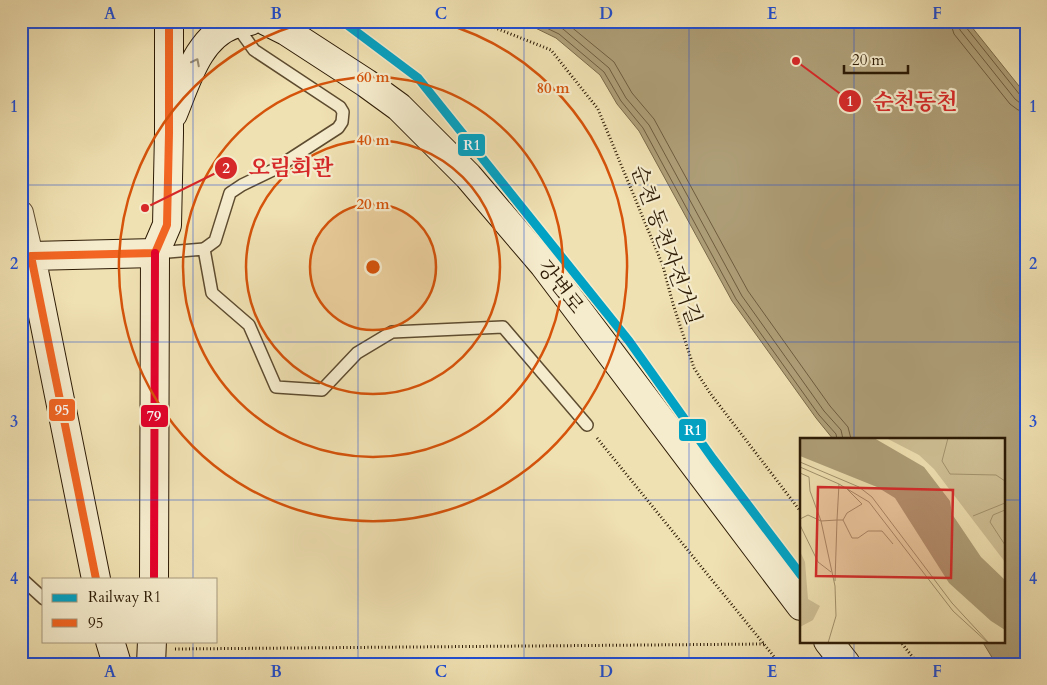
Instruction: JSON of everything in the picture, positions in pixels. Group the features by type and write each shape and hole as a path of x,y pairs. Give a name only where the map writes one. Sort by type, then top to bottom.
{"street":[{"path":"154,578 155,253 167,225 168,21"},
{"name":"강변로","path":"266,21 286,31 366,83 399,108 468,176 544,265 800,605"},
{"path":"169,122 195,62 206,44 222,30 240,22"},
{"path":"21,213 26,255 96,578"},
{"path":"26,255 155,253"},
{"path":"829,642 846,664"}],"lane":[{"path":"155,253 204,250 215,241 230,193 273,170 319,141 338,128 342,122 343,112 340,107 254,50 240,22"},
{"path":"204,250 212,293 249,325 276,387 322,390 357,353 392,332 503,327 587,425"},
{"path":"21,578 42,597"}],"path":[{"name":"순천 동천자전거길","path":"478,21 551,50 598,108 663,266 672,304 694,368 710,393 800,511"},
{"path":"587,425 780,664"},
{"path":"901,642 918,664"},
{"path":"152,652 764,644"}],"water":[{"path":"521,21 967,21 1023,91 1026,104 1026,664 996,664 983,642 1004,642 1004,438 832,438 732,301 639,131 617,104 600,75 556,38"}],"rail line":[{"name":"R1","path":"342,21 418,78 629,341 713,459 800,574"}],"transit line":[{"name":"95","path":"96,578 31,256 155,253 167,225 169,21"},
{"name":"79","path":"154,578 155,253"}],"place":[{"name":"순천동천","path":"796,61"},
{"name":"오림회관","path":"145,208"}]}
